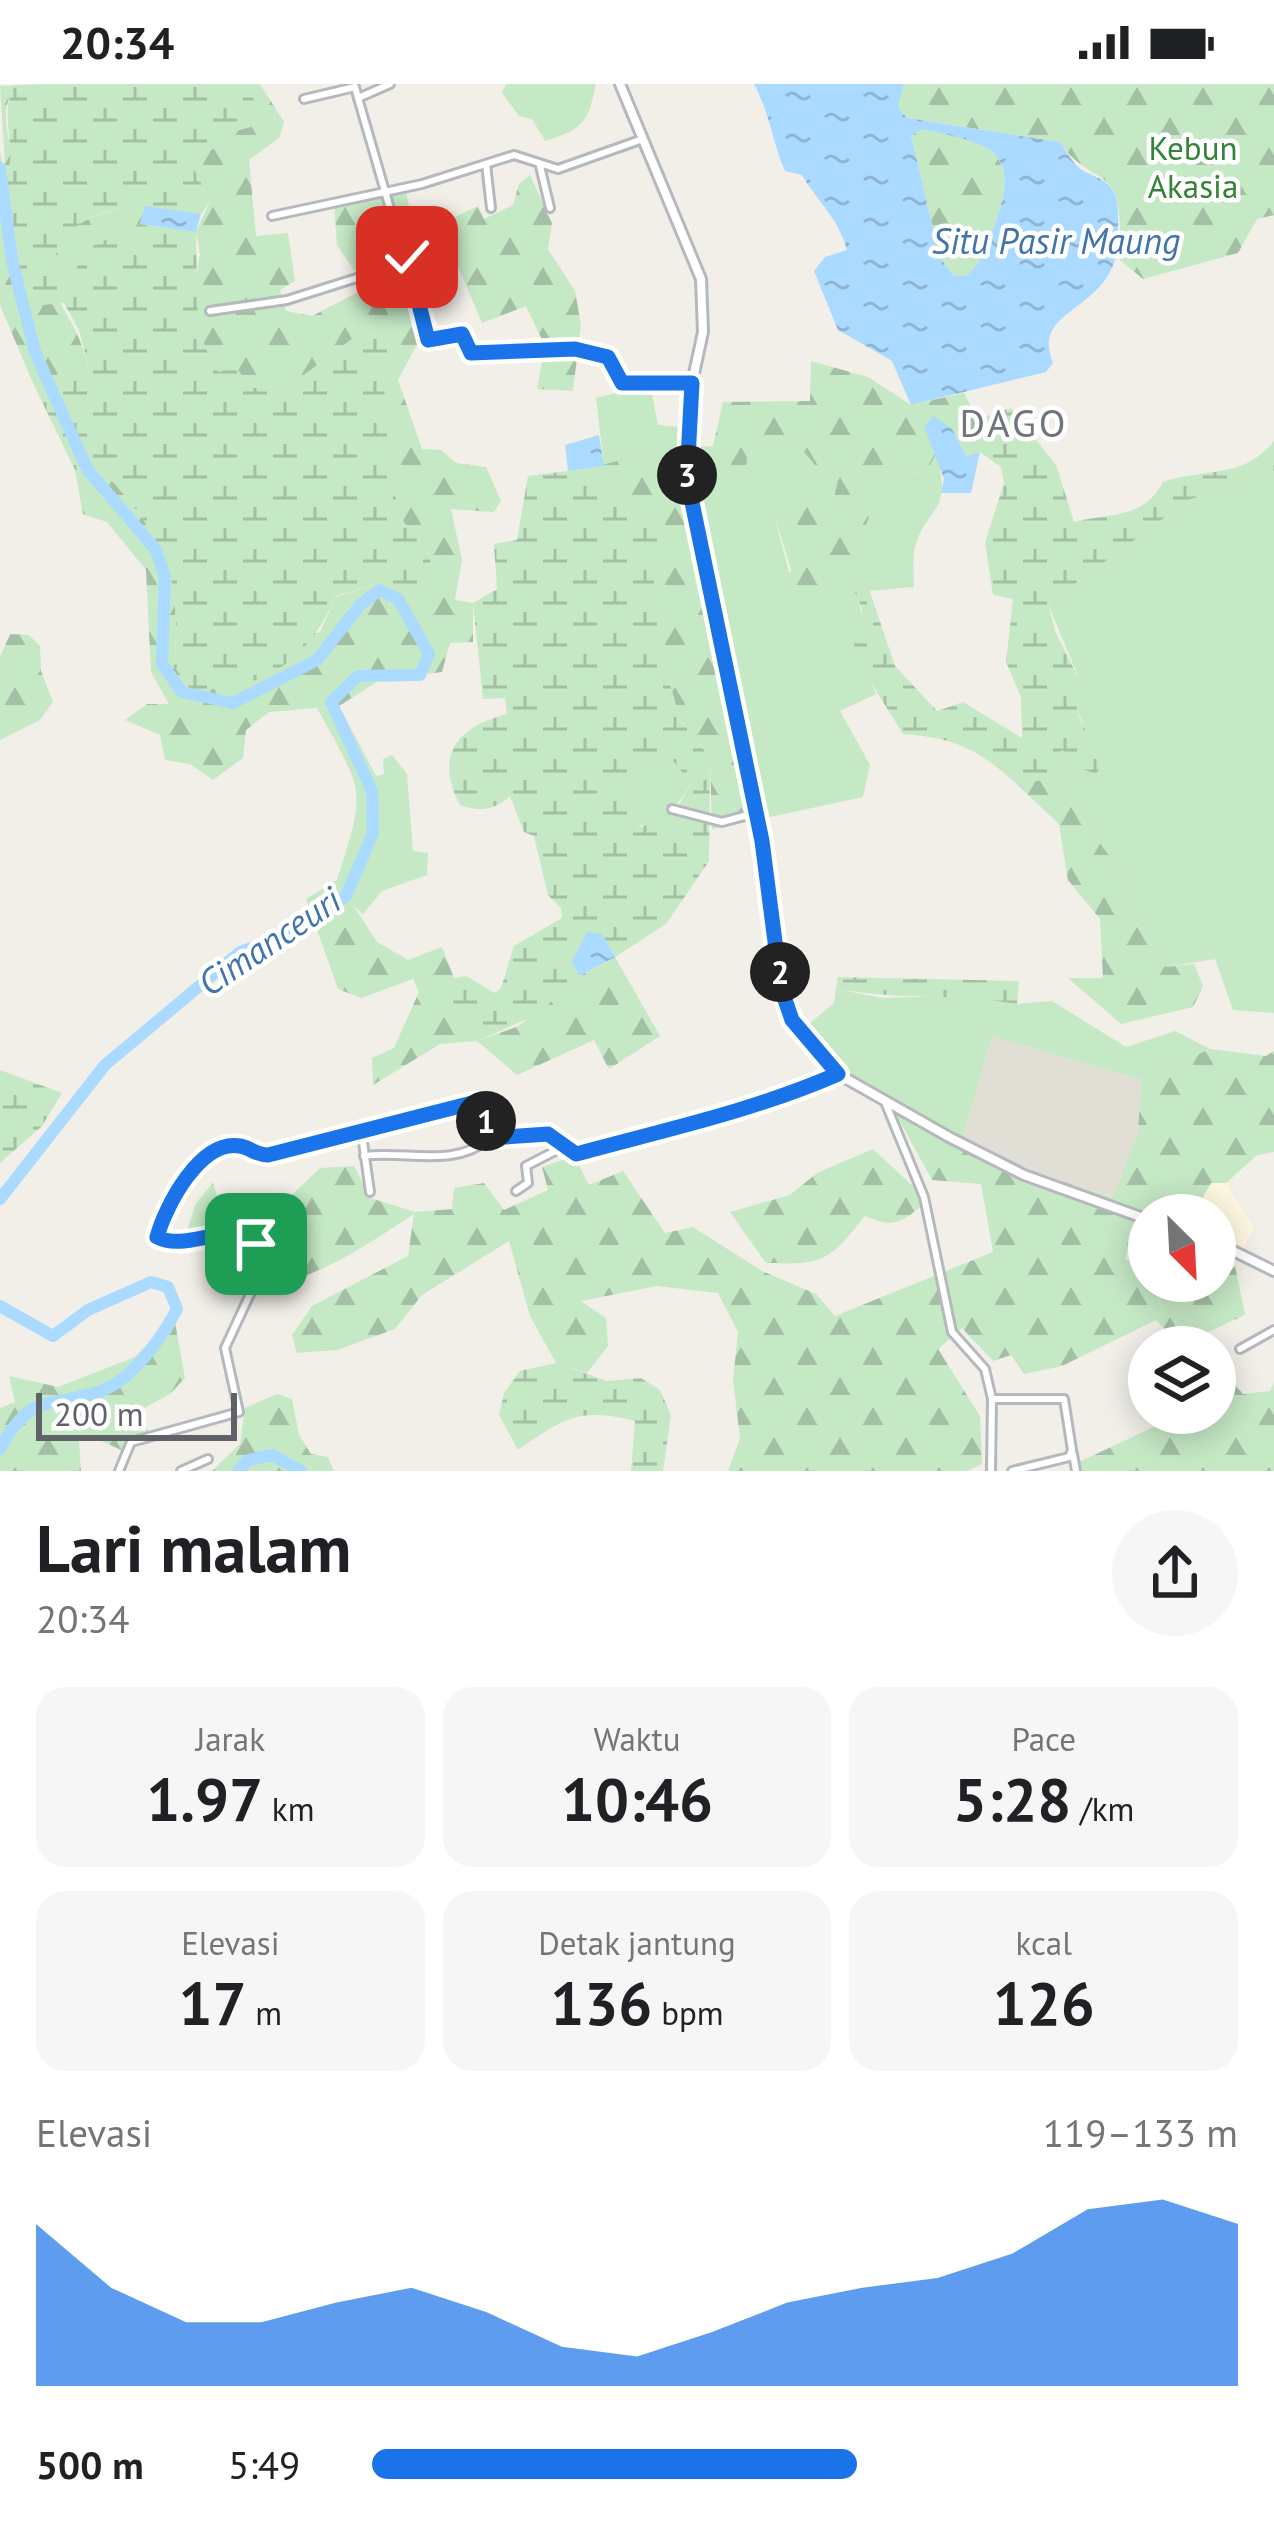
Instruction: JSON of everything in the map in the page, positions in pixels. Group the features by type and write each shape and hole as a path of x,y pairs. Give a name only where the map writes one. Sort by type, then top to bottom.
{"street":[{"path":"358,98 390,84"},
{"path":"620,84 701,278 703,332 692,383 687,478 755,813 785,1004 811,1046 838,1074 1024,1175 1128,1212"},
{"path":"304,99 355,86 428,340 462,334 471,353 575,349 608,357 622,383 692,383"},
{"path":"272,216 385,192 514,155 541,166 578,164 640,140"},
{"path":"486,164 484,188 491,208"},
{"path":"541,166 550,208"},
{"path":"210,311 287,300 364,276 410,272"},
{"path":"672,809 722,822 755,813"},
{"path":"364,1156 393,1152 422,1159 481,1146 490,1138 540,1133 576,1154 664,1126 730,1116 838,1074"},
{"path":"883,1099 924,1197 952,1332 985,1369 992,1399 992,1471"},
{"path":"119,1471 131,1442 239,1412 225,1348 258,1277 260,1253 250,1237 234,1234 181,1245 159,1240 158,1230 182,1184 219,1151 239,1145 268,1155 476,1102 490,1138"},
{"path":"362,1128 370,1192"},
{"path":"516,1191 528,1183 526,1166 565,1146"},
{"path":"1236,1252 1274,1271"},
{"path":"1240,1349 1274,1330"},
{"path":"992,1399 1064,1400 1076,1471"},
{"path":"1012,1471 1055,1464 1072,1450"},
{"path":"181,1471 208,1459"}],"shaded area":[{"path":"992,1036 1141,1080 1138,1133 1114,1197 1042,1177 961,1143"},
{"path":"1211,1183 1226,1183 1233,1194 1205,1194"},
{"path":"1236,1199 1254,1228 1236,1264"}],"green space":[{"path":"41,84 12,92 6,108 12,213 20,239 72,324 88,365 33,383 0,305 0,180 6,179 0,86"},
{"path":"41,84 244,84 268,122 236,131 225,146 207,150 192,165 210,201 201,214 133,208 93,216 62,243 51,265 58,277 73,280 82,251 140,224 196,232 198,332 218,372 236,368 252,388 288,387 360,333 380,335 394,357 383,399 396,437 389,466 400,517 430,557 432,585 408,591 389,606 373,585 336,596 311,639 279,668 239,685 190,689 174,666 172,582 155,538 104,472 75,470 33,383 88,364 79,330 64,303 43,305 19,288 6,180 0,180 0,153 6,177 9,166 12,92"},
{"path":"244,84 260,84 284,122 279,138 249,160 256,236 288,233 295,281 280,290 286,311 312,316 370,286 428,289 427,326 398,380 422,449 441,450 456,463 486,467 501,501 494,512 451,509 462,560 455,600 473,603 473,642 450,643 442,672 380,680 339,706 269,712 246,730 243,758 213,780 190,764 165,760 160,735 125,720 147,704 169,704 151,672 146,570 107,522 83,514 75,470 104,472 155,538 172,582 174,666 320,632 336,597 373,585 389,606 408,591 430,557 400,517 389,466 396,437 383,399 394,357 360,333 288,387 252,388 236,368 218,373 198,332 196,232 210,201 192,165 207,150 225,146 235,131 267,122"},
{"path":"506,84 596,84 583,122 545,141 532,119 519,116 502,93"},
{"name":"Kebun Akasia","path":"904,84 1274,84 1274,215 1257,219 1238,253 1143,279 1120,260 1119,216 1109,185 1059,142 907,118 898,107"},
{"path":"921,128 983,146 1002,167 1001,203 993,229 979,261 965,276 953,275 940,258 911,136"},
{"path":"530,175 552,223 548,249 575,291 581,325 573,391 537,389 545,346 526,306 482,323 440,224 478,206 484,219 513,205 519,184"},
{"path":"405,188 414,229 363,246 364,268 354,270 337,245 334,203 370,190"},
{"path":"145,206 140,224 82,251 73,280 58,277 51,265 76,227 99,214"},
{"path":"811,361 868,377 911,405 964,393 978,419 980,452 966,456 952,429 924,426 936,454 929,467 911,474 896,467 854,484 850,501 862,504 869,518 838,583 820,594 797,588 774,515 781,499 800,484 834,498 839,475 820,471 791,436 748,449 746,468 729,478 689,471 689,447 713,446 723,402 810,401"},
{"path":"650,384 658,425 690,428 689,471 756,444 792,436 839,475 834,499 774,515 789,572 854,546 869,519 850,501 854,484 896,467 912,474 929,467 936,454 942,488 915,547 914,587 856,592 867,668 876,694 840,711 870,765 863,797 756,820 676,499 660,494 647,453 604,466 596,398"},
{"path":"1011,408 1056,465 1074,522 1136,509 1163,482 1236,467 1274,441 1274,471 1188,500 1048,604 1055,631 1078,677 1081,721 1107,758 1096,774 1072,765 1063,750 1057,753 1059,773 1052,781 1012,780 962,746 903,734 867,676 858,670 854,644 860,640 862,609 855,592 869,589 895,666 937,711 963,702 1022,738 1021,697 1006,662 1013,599 993,595 985,543 1004,483 1001,467 980,452 978,419"},
{"path":"647,453 660,494 695,512 756,820 712,829 710,758 680,719 659,647 652,568 662,527 632,508 591,468"},
{"path":"591,468 632,508 662,527 653,568 659,647 680,719 710,758 709,861 666,924 615,957 602,934 572,962 579,976 538,1014 477,1041 448,994 454,978 466,976 495,993 501,988 514,946 562,918 561,908 548,895 534,836 524,832 510,796 487,808 460,805 449,772 450,758 463,735 507,714 505,698 483,699 473,603 497,589 494,544 517,540 528,476","holes":["666,752 691,783 677,809 642,827 633,825 627,773"]},
{"path":"1274,471 1274,1013 1233,1010 1215,959 1166,967 1119,899 1128,877 1052,781 1059,773 1057,752 1088,740 1073,696 1078,676 1048,604 1188,500"},
{"path":"10,634 29,635 40,646 41,671 53,702 40,720 0,740 0,657"},
{"path":"339,706 376,776 384,774 383,759 392,755 407,774 413,851 428,853 427,875 382,891 363,914 350,903 316,927 306,899 337,880 356,807 352,775 317,708"},
{"path":"666,752 691,782 668,813 633,826 627,773"},
{"path":"1012,780 1052,781 1062,793 1128,877 1119,899 1166,967 1194,964 1203,986 1193,1007 1121,1024 1068,978 1103,978 1100,919 1068,880 1059,824"},
{"path":"351,902 377,942 408,960 442,947 454,978 448,994 477,1041 440,1044 373,1085 372,1058 394,1048 419,992 413,979 361,998 338,989 316,927"},
{"path":"615,957 660,1036 609,1069 594,1040 517,1075 477,1041 519,1026 579,976"},
{"path":"838,977 1019,981 1017,1004 836,989"},
{"path":"836,989 883,998 964,995 1017,1004 1052,1001 1126,1047 1175,1031 1210,1049 1141,1080 992,1036 961,1143 840,1077 801,1031 834,1003"},
{"path":"1210,1049 1266,1056 1274,1051 1274,1152 1257,1155 1226,1183 1211,1183 1205,1194 1128,1194 1128,1302 1236,1302 1236,1271 1245,1315 1221,1326 1162,1326 1156,1320 1128,1326 1128,1334 1062,1366 1024,1374 1011,1355 993,1361 962,1328 938,1349 980,1416 982,1464 967,1471 728,1471 740,1438 733,1380 738,1332 718,1293 657,1286 581,1301 606,1318 608,1346 587,1373 556,1363 530,1316 509,1241 422,1295 395,1329 337,1350 297,1353 292,1335 312,1306 408,1256 414,1214 322,1269 272,1286 218,1289 212,1251 182,1247 196,1203 213,1183 225,1221 265,1221 320,1168 354,1166 370,1198 415,1212 452,1209 454,1188 484,1183 504,1210 548,1190 542,1167 574,1156 589,1185 623,1171 665,1233 693,1227 762,1271 816,1294 835,1316 993,1252 981,1184 932,1180 891,1105 999,1158 1113,1197 1138,1133 1141,1080"},
{"path":"0,1070 62,1093 42,1126 0,1163"},
{"path":"873,1149 917,1190 920,1207 894,1222 865,1216 843,1243 814,1261 766,1263 730,1212 790,1195 817,1173"},
{"path":"174,1317 185,1378 170,1394 137,1412 150,1433 121,1450 95,1438 79,1441 81,1471 0,1471 0,1408 15,1402 9,1376 58,1387 135,1357"},
{"path":"556,1363 607,1381 641,1378 660,1390 671,1415 663,1471 631,1471 635,1421 616,1417 573,1418 518,1450 499,1415 504,1393 520,1371"},
{"path":"1274,1383 1274,1471 1078,1471 1077,1463 1139,1434 1236,1434 1236,1386 1243,1394 1270,1391"},
{"path":"277,1394 292,1399 299,1435 311,1454 328,1457 334,1471 212,1471 240,1444 245,1408"}],"water":[{"name":"Situ Pasir Maung","path":"754,84 904,84 898,107 907,118 1059,142 1076,165 1109,186 1118,209 1116,256 1093,293 1053,328 1049,343 1053,363 1046,372 911,405 892,361 838,330 814,271 825,257 847,250 843,238 802,175 785,171","holes":["922,129 984,146 1002,167 1001,203 986,249 965,276 953,275 940,258 911,136"]},
{"path":"145,206 201,214 196,232 140,224"},
{"path":"934,416 952,429 966,456 980,452 971,493 941,493 944,479 924,426"},
{"path":"599,435 604,466 568,471 565,445"},
{"path":"587,932 602,934 615,957 579,976 572,962"}],"waterway":[{"name":"Cimanceuri","path":"0,168 12,261 35,352 87,469 156,550 165,577 162,664 182,692 233,703 317,660 360,605 380,590 398,599 429,654 420,675 358,676 331,702 372,791 373,833 346,896 296,932 240,952 105,1065 0,1199"},
{"name":"Cimanceuri","path":"0,1306 53,1336 88,1310 151,1282 168,1287 177,1309 155,1344 124,1377 101,1391 32,1409 0,1449"},
{"name":"Cimanceuri","path":"238,1471 248,1460 272,1455 301,1471"}],"district":[{"name":"DAGO","path":"1014,422"}],"route":[{"path":"256,1244 250,1237 234,1234 181,1245 157,1237 182,1184 219,1151 239,1145 268,1155 343,1132 476,1102 484,1112 490,1138 548,1134 576,1154 664,1126 763,1106 838,1074 792,1020 781,988 762,841 687,478 692,383 622,383 608,357 575,349 471,353 462,334 428,340 407,257"}]}
